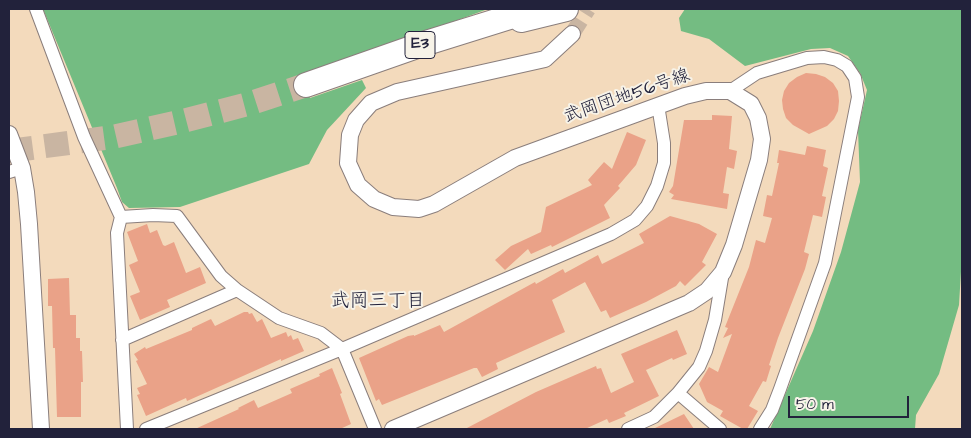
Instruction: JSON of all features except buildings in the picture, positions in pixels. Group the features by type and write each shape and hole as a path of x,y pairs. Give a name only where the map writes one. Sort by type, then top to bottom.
{"highway":[{"name":"E3","path":"306,85 422,44 536,9"},
{"path":"422,44 566,9"}],"street":[{"path":"36,9 84,138 122,217 117,233 127,429"},
{"name":"武岡団地56号線","path":"572,34 545,60 397,92 371,103 356,120 350,135 348,163 358,185 374,199 393,207 419,209 434,204 515,158 658,106 706,91 730,91"},
{"path":"628,429 654,418 678,394 699,367 706,351 715,320 723,272 734,245 759,160 762,140 758,118 751,104 730,91 757,73 807,58 824,57 837,60 847,66 855,78 858,97 825,263 772,410 760,429"},
{"path":"146,429 342,349 611,234 634,220 647,206 657,186 664,163 664,144 658,106"},
{"path":"9,134 15,170 29,224 41,429"},
{"path":"122,217 176,216 222,276 237,290 279,318 321,333 342,349 375,429"},
{"path":"393,429 681,307 707,291 723,272"},
{"path":"122,340 237,290"},
{"path":"678,394 720,429"}],"green space":[{"path":"43,9 488,9 304,76 310,98 362,80 366,88 327,130 309,164 180,207 129,208 122,202"},
{"path":"685,9 962,9 962,255 959,305 939,374 916,415 915,429 770,429 813,331 841,252 860,182 858,130 867,90 860,73 848,56 830,48 811,49 745,66 709,39 681,31 679,18"}],"tunnel":[{"path":"572,34 588,9"},
{"path":"9,151 113,137 248,104 306,85"}],"district":[{"name":"武岡三丁目","path":"378,302"}]}
